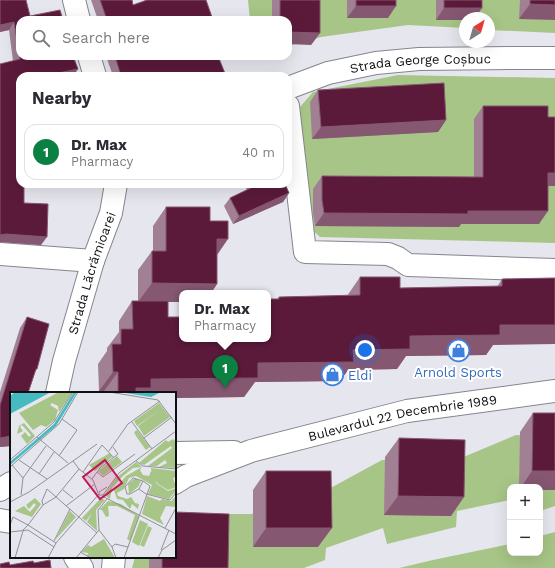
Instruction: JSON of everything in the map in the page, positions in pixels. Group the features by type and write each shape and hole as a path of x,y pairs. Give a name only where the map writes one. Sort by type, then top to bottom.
{"street":[{"path":"74,0 79,16"},
{"name":"Strada George Coșbuc","path":"292,86 328,73 376,63 419,59 555,58"},
{"path":"90,60 94,72"},
{"path":"292,140 305,252 388,254 398,258 408,265 555,270"},
{"name":"Strada Lăcrămioarei","path":"56,392 93,261 111,213 115,188"},
{"path":"0,254 93,261"},
{"path":"64,361 72,392"},
{"name":"Bulevardul 22 Decembrie 1989","path":"176,482 186,476 252,451 407,410 555,391"},
{"name":"Bulevardul 22 Decembrie 1989","path":"176,453 252,451"},
{"path":"0,490 10,484"},
{"path":"0,520 10,522"},
{"path":"76,558 82,568"},
{"path":"113,568 114,558"}],"green space":[{"path":"248,0 555,0 555,33 495,30 495,12 459,12 459,28 408,25 321,37 292,45 292,16 250,16"},
{"path":"398,75 555,78 555,243 320,237 309,227 300,107 313,92"},
{"path":"516,435 555,437 555,506 543,510 543,484 507,484 507,501 457,511 456,527 387,544 383,528 326,548 325,560 304,568 132,568 135,558 176,558 176,556 218,514 251,514 325,491 382,460 454,461"},
{"path":"555,532 555,568 399,568 507,545 507,556 543,556 543,535"}],"building":[{"path":"0,0 26,0 30,16 16,16 16,34 14,22 0,25"},
{"path":"100,0 132,0 133,5 147,0 206,0 212,16 106,16"},
{"path":"280,0 320,0 320,33 292,32 292,16 280,16"},
{"path":"356,0 396,0 396,6 356,6"},
{"path":"444,0 482,0 482,8 444,8"},
{"path":"530,0 555,0 555,5 530,4"},
{"path":"60,10 62,16 30,16"},
{"path":"16,60 75,60 78,69 63,72 16,72 16,188 24,188 24,203 48,204 47,237 6,234 0,235 0,64"},
{"path":"116,60 220,60 224,72 120,72"},
{"path":"444,83 446,120 321,127 318,90"},
{"path":"483,106 548,106 548,117 555,117 555,173 548,173 548,211 468,211 468,214 324,213 322,200 322,176 483,177"},
{"path":"251,188 287,188 289,193 239,216 230,198"},
{"path":"166,207 210,207 210,221 228,221 228,239 217,239 217,284 152,283 152,251 166,251"},
{"path":"360,277 400,277 400,288 502,286 502,279 555,278 555,325 500,325 500,335 410,336 410,349 353,350 354,362 258,363 258,378 151,379 151,388 136,388 136,392 118,392 118,372 113,372 112,344 121,344 121,329 133,329 132,301 168,301 168,317 179,317 179,342 271,342 271,299 279,299 279,297 360,295"},
{"path":"27,317 49,324 37,369 28,392 10,392 10,436 0,438 0,405"},
{"path":"533,413 555,413 555,471 532,471"},
{"path":"399,438 465,440 464,497 398,496"},
{"path":"266,471 331,471 332,528 266,528"},
{"path":"176,512 229,514 228,568 162,568 162,558 176,558"},
{"path":"50,560 51,568 0,568 0,564 9,562 10,565"}],"place":[{"name":"Arnold Sports","path":"458,350"},
{"name":"Eldi","path":"333,375"},
{"name":"Dr. Max","path":"225,388"}]}
